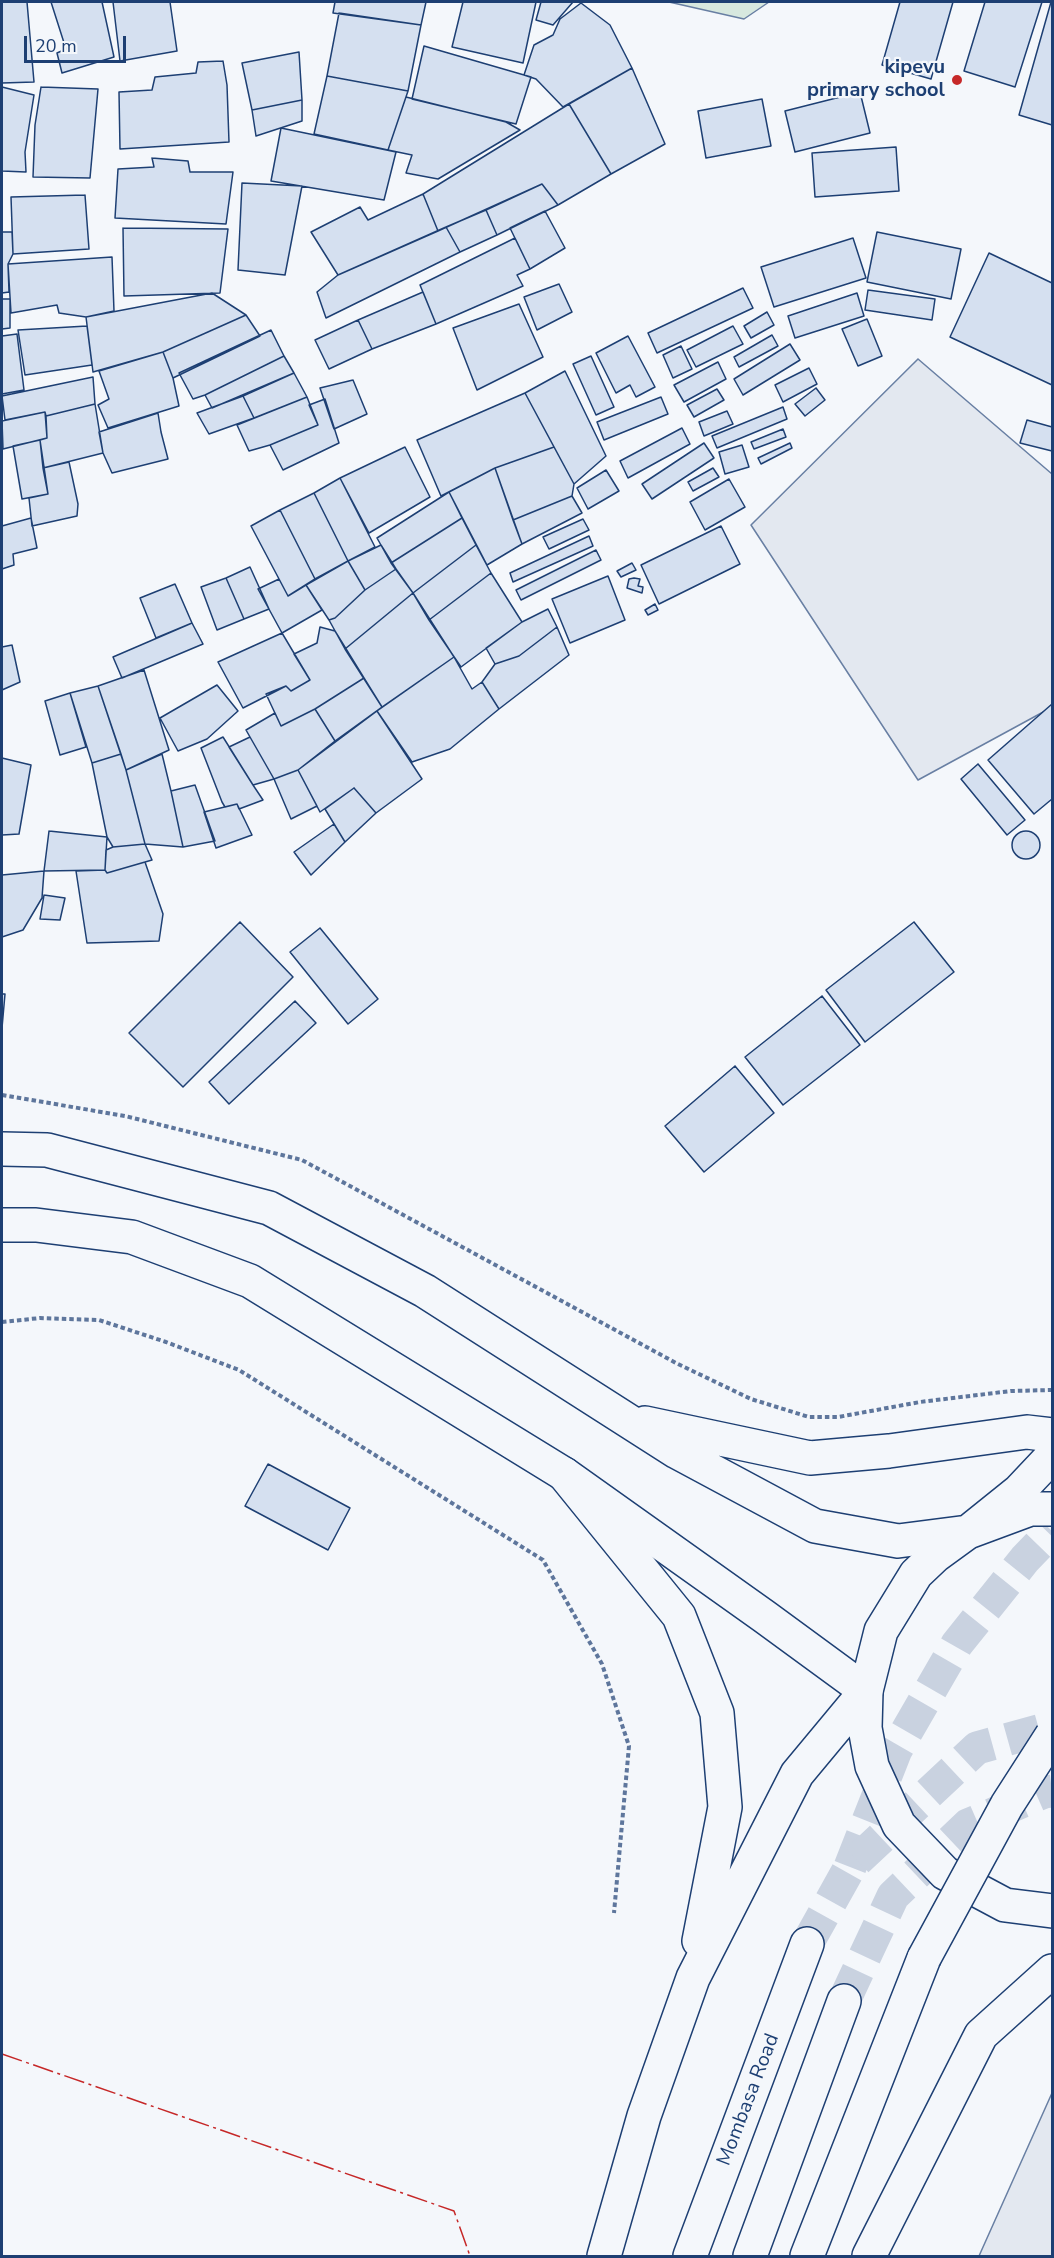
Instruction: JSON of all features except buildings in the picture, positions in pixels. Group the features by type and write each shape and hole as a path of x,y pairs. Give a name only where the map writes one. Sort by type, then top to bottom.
{"main road":[{"path":"2,1149 47,1150 269,1208 424,1291 677,1452 815,1526 898,1541 968,1532 1030,1509 1053,1509"},
{"path":"2,1225 36,1226 132,1237 250,1281 564,1474 866,1691"},
{"path":"626,1419 810,1458 889,1451 1027,1432 1053,1435"},
{"path":"1053,1456 1019,1491 935,1556 916,1574 881,1631 866,1691 865,1728 872,1766 899,1825 945,1874 1005,1905 1053,1911"},
{"path":"564,1474 679,1616 717,1713 724,1807 693,1978"},
{"path":"604,2256 644,2116 693,1978 797,1774 866,1691"},
{"path":"807,2256 924,1958 1007,1805 1053,1735"},
{"name":"Mombasa Road","path":"690,2256 807,1944"},
{"path":"869,2256 981,2035 1053,1971"},
{"path":"750,2256 844,2001"}],"path":[{"path":"2,1095 125,1116 303,1160 676,1363 751,1399 809,1417 837,1417 931,1401 1011,1391 1053,1390"},
{"path":"2,1322 40,1318 99,1320 166,1342 239,1370 543,1560 602,1664 629,1746 614,1914"}],"shaded area":[{"path":"669,2 769,2 744,19"},
{"path":"918,359 1052,474 1052,709 918,780 751,525"},
{"path":"1052,2093 1052,2256 979,2256"}],"tunnel":[{"path":"850,1867 896,1750 957,1644 1025,1559 1052,1531"},
{"path":"807,1944 850,1867 977,1748 1052,1727"},
{"path":"844,2001 893,1896 968,1825 1044,1792 1052,1791"}],"power":[{"path":"2,2054 454,2211 470,2256"}],"place":[{"name":"kipevu primary school","path":"957,80"}]}
